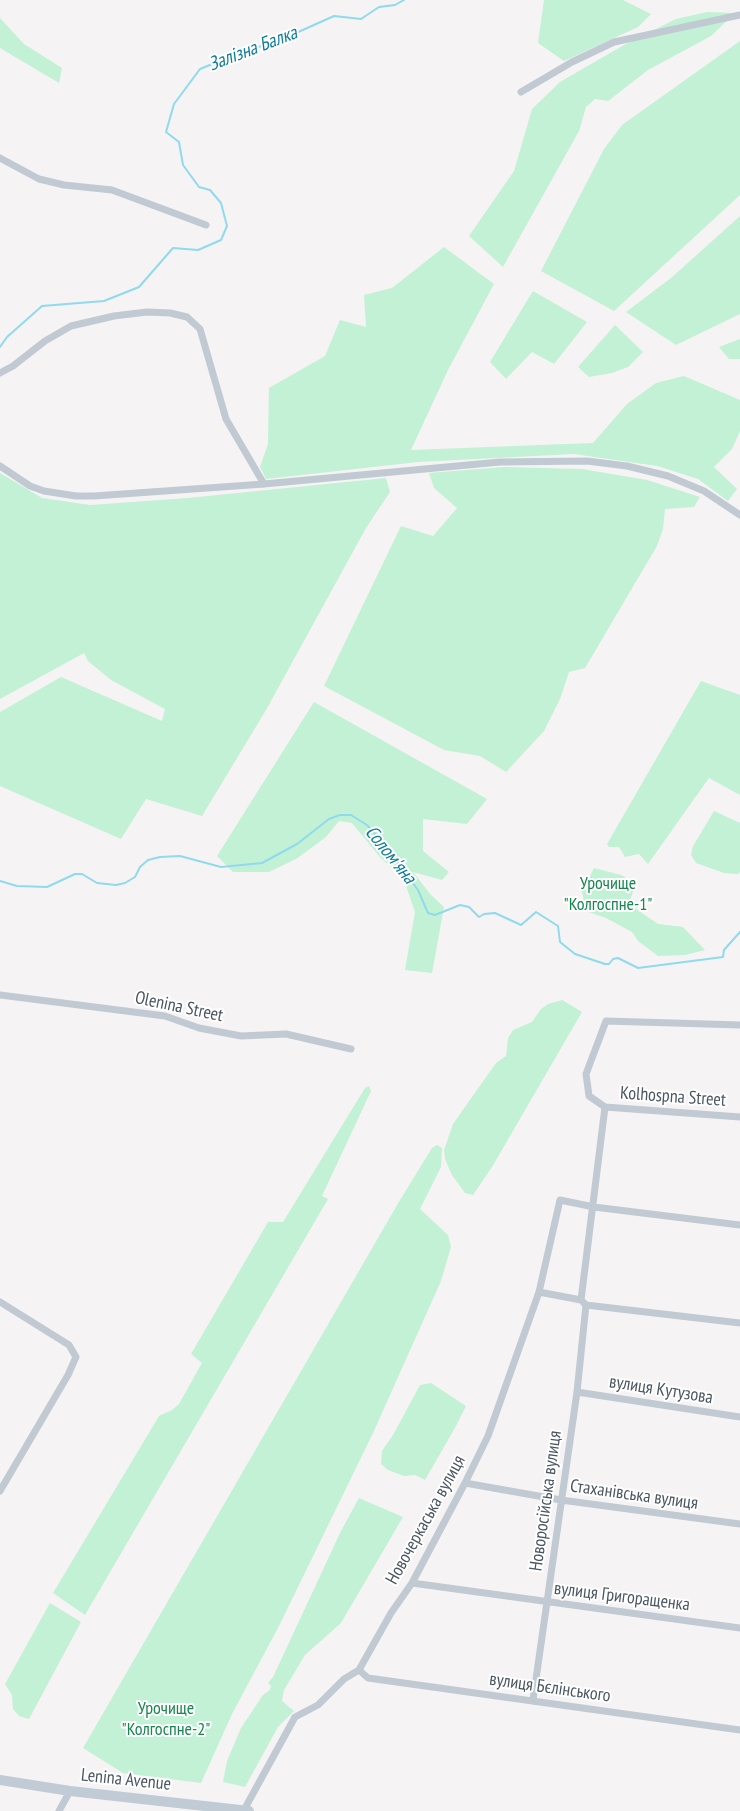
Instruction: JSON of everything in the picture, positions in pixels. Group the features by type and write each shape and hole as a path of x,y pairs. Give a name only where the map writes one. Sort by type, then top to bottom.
{"main road":[{"name":"Lenina Avenue","path":"0,1780 246,1811"}],"street":[{"path":"521,92 572,62 614,42 740,15"},
{"path":"0,158 39,179 64,185 112,190 206,225"},
{"path":"0,373 13,366 45,341 71,326 114,316 147,312 170,313 187,317 200,329 226,419 264,484"},
{"path":"0,466 30,486 44,492 76,496 264,484 500,462 587,461 627,466 668,476 704,491 740,515"},
{"name":"Olenina Street","path":"0,995 165,1016 199,1028 241,1036 286,1034 351,1049"},
{"path":"580,1300 594,1207 605,1107 589,1096 586,1074 606,1021 740,1025"},
{"name":"Kolhospna Street","path":"605,1107 740,1117"},
{"name":"Новочеркаська вулиця","path":"246,1811 295,1717 318,1705 344,1680 359,1670 391,1613 412,1583 466,1483 488,1436 539,1292 560,1200 594,1207"},
{"path":"594,1207 740,1224"},
{"path":"539,1292 580,1300 586,1305 740,1323"},
{"path":"0,1302 69,1345 76,1356 68,1375 0,1491"},
{"name":"Новоросійська вулиця","path":"533,1700 577,1392 586,1305"},
{"name":"вулиця Кутузова","path":"577,1392 740,1417"},
{"name":"Стаханівська вулиця","path":"466,1483 561,1500 740,1524"},
{"name":"вулиця Григоращенка","path":"412,1583 740,1628"},
{"name":"вулиця Бєлінського","path":"359,1670 368,1678 740,1730"},
{"path":"59,1811 70,1790"}],"green space":[{"path":"544,0 623,0 651,14 638,27 564,61 538,43"},
{"path":"707,12 735,13 711,36 648,70 608,101 595,99 586,107 579,131 503,267 469,236 514,171 532,109 560,82 624,45 676,19"},
{"path":"0,18 24,44 62,68 59,83 0,48"},
{"path":"740,41 740,195 614,311 541,271 604,149 622,125"},
{"path":"740,216 740,314 676,345 626,312 671,278"},
{"path":"444,247 494,284 448,370 411,450 593,443 627,404 656,383 684,376 740,400 740,431 732,449 714,467 737,489 728,501 698,479 657,466 574,454 418,462 266,479 260,467 268,444 269,388 325,356 340,320 366,327 364,295 392,288"},
{"path":"533,291 587,322 554,364 532,352 506,379 490,362"},
{"path":"615,325 643,352 628,367 612,373 589,377 578,367"},
{"path":"740,339 740,359 729,359 719,347"},
{"path":"505,467 582,469 647,480 700,497 694,507 665,509 663,529 657,546 585,668 569,672 560,699 544,731 506,772 480,756 444,750 324,686 401,526 433,536 457,508 434,488 429,473"},
{"path":"0,473 42,498 90,505 188,498 386,478 390,492 366,528 266,710 202,816 146,799 121,839 0,786 0,712 61,677 162,721 165,709 111,680 88,661 84,653 0,699"},
{"name":"Урочище \"Колгоспне-1\"","path":"701,681 740,695 740,795 709,778 648,864 639,854 625,857 619,847 609,847 607,844"},
{"path":"314,702 487,799 467,824 423,819 423,851 449,872 442,880 413,872 431,895 444,907 432,973 405,970 415,912 404,880 379,856 352,823 339,821 326,837 296,859 269,872 233,872 217,856"},
{"name":"Урочище \"Колгоспне-1\"","path":"714,811 740,823 740,872 738,874 724,873 696,863 691,855 693,846"},
{"name":"Урочище \"Колгоспне-1\"","path":"594,868 621,875 632,881 633,891 629,904 658,924 683,927 705,950 685,955 658,956 638,941 632,932 606,918 586,911 582,892"},
{"path":"562,1000 582,1012 492,1167 473,1195 465,1193 452,1175 445,1159 444,1150 453,1124 496,1063 506,1056 508,1038 513,1030 532,1022 541,1009 548,1004"},
{"path":"369,1086 371,1091 322,1196 328,1199 85,1615 53,1593 159,1416 172,1410 179,1404 202,1363 191,1354 268,1222 283,1222 365,1088"},
{"name":"Урочище \"Колгоспне-2\"","path":"437,1145 442,1148 441,1167 420,1209 448,1235 451,1247 441,1281 373,1433 280,1624 232,1714 201,1783 123,1773 83,1748 400,1200 432,1148"},
{"path":"431,1383 466,1406 425,1480 415,1475 404,1476 388,1470 381,1464 382,1451 393,1435 420,1385"},
{"name":"Урочище \"Колгоспне-2\"","path":"359,1498 403,1517 341,1623 305,1655 284,1690 282,1701 294,1711 278,1727 245,1787 223,1782 227,1761 241,1728 263,1695 270,1690 271,1686 268,1683 273,1677 341,1531"},
{"path":"50,1603 81,1622 29,1719 19,1716 13,1709 12,1695 5,1684"}],"waterway":[{"name":"Залізна Балка","path":"0,347 7,337 42,306 104,301 139,287 173,248 198,250 221,240 227,226 221,203 210,190 199,187 183,165 179,142 166,132 174,104 200,69 244,51 276,42 334,16 361,19 379,7 395,5 404,0"},
{"name":"Солом'яна","path":"0,881 17,886 47,887 75,874 82,874 97,883 116,885 125,883 135,877 140,867 148,860 160,857 180,856 221,867 262,863 297,844 329,819 340,815 351,815 367,825 384,844 418,890 428,913 435,915 460,905 469,907 479,917 484,914 495,913 521,925 536,912 558,926 560,942 575,954 605,964 609,964 613,959 618,958 638,968 723,957 724,950 740,932"}]}
